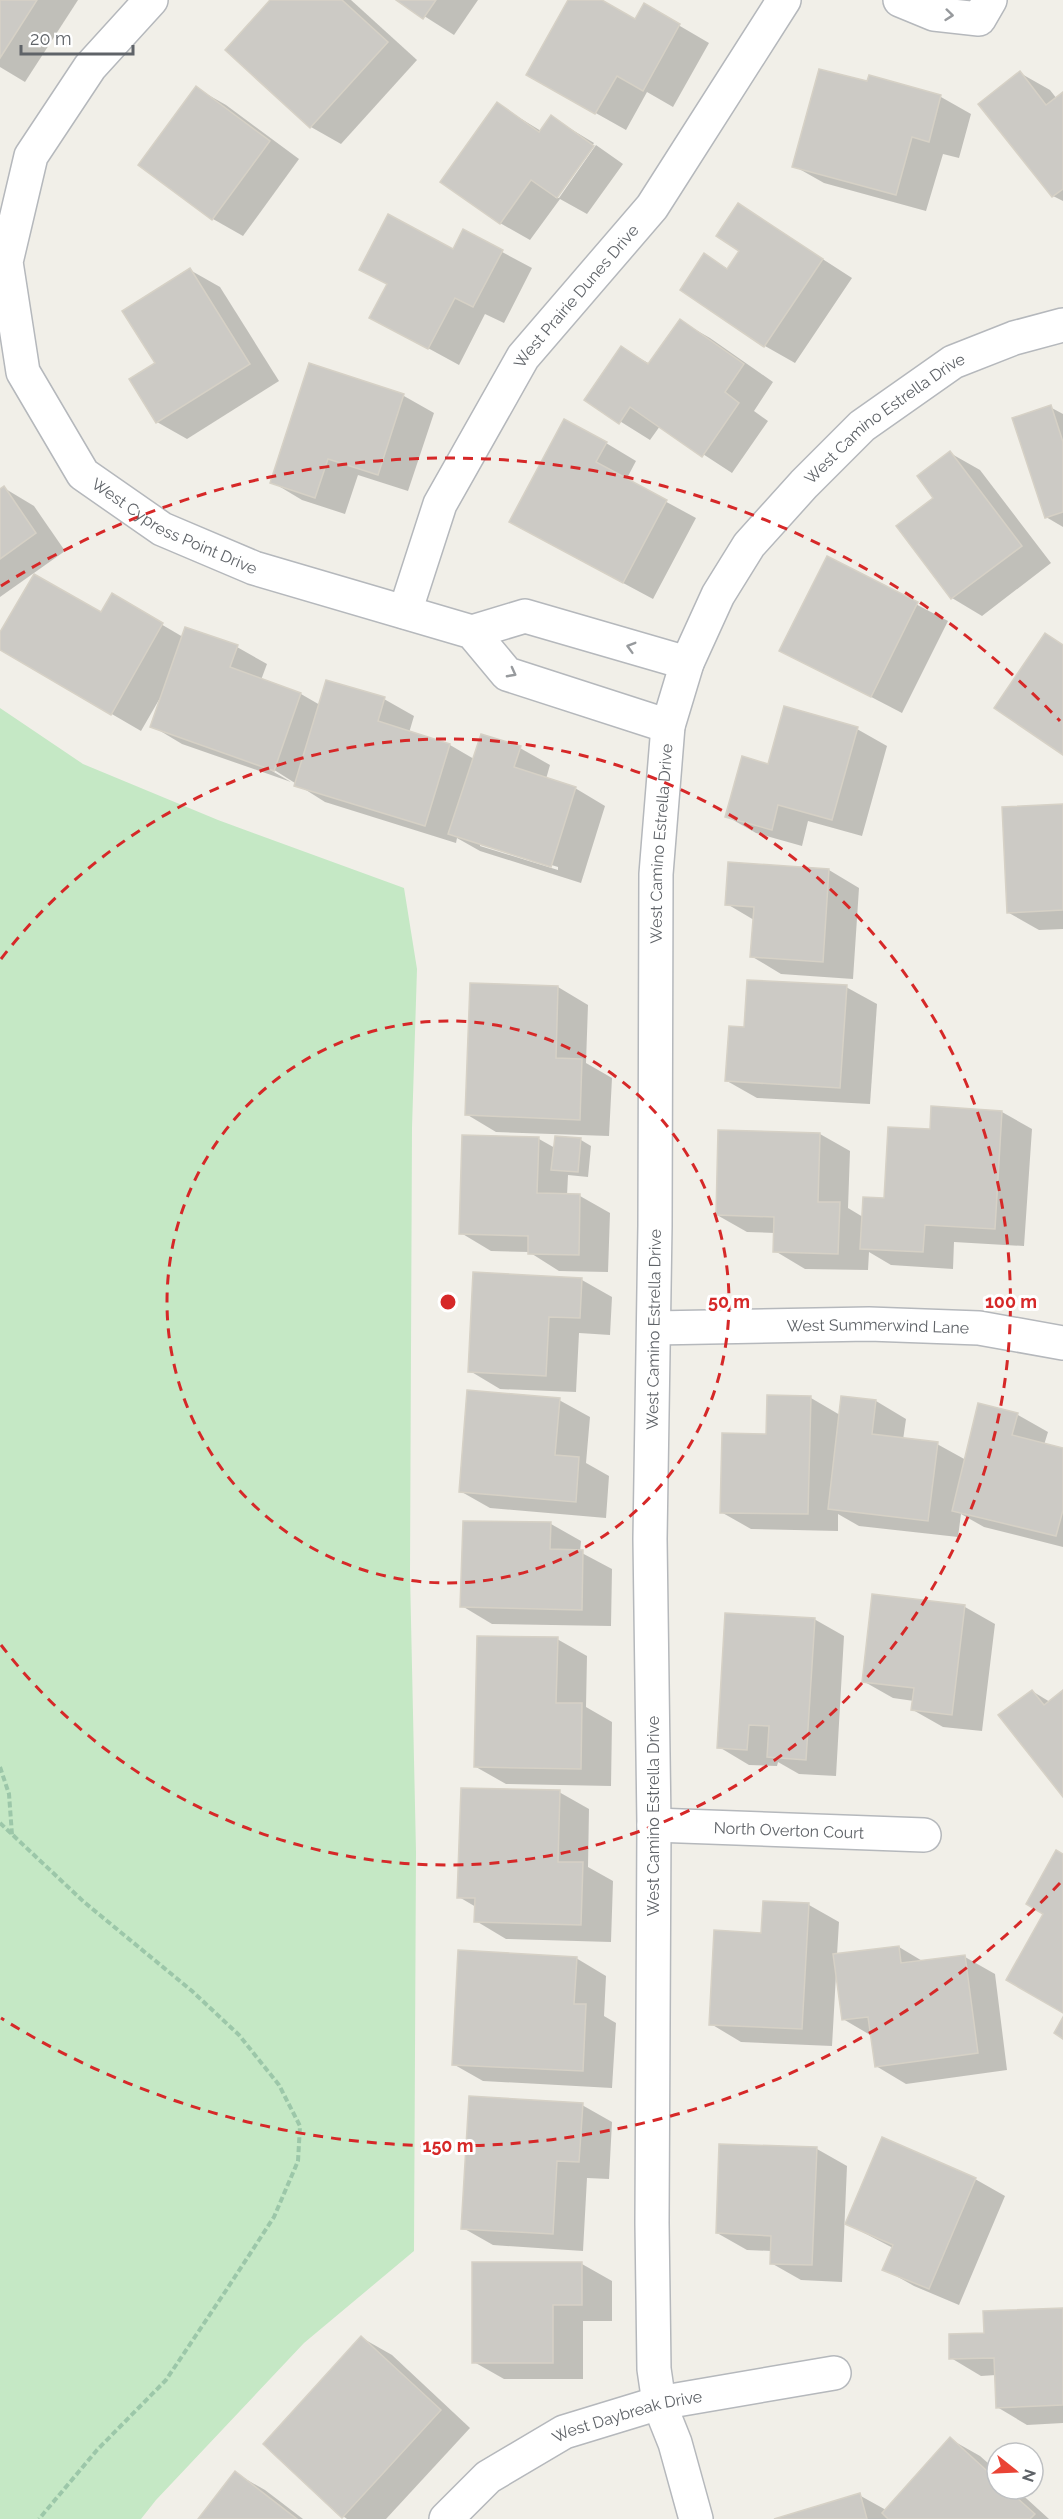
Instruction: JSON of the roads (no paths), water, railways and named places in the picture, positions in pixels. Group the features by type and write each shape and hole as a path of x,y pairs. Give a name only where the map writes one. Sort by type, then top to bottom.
{"street":[{"name":"West Cypress Point Drive","path":"151,0 90,67 31,156 6,262 22,372 83,474 162,529 254,568 472,632"},
{"name":"West Prairie Dunes Drive","path":"405,612 440,504 523,357 652,207 784,0"},
{"path":"900,0 934,14 979,19 990,0"},
{"name":"West Camino Estrella Drive","path":"696,2519 675,2443 659,2403 654,2369 651,2223 654,1826 651,1539 656,874 668,726 687,663 718,595 749,545 804,484 862,426 953,362 1014,338 1063,325"},
{"path":"668,726 507,674 472,632 525,616 687,663"},
{"name":"West Summerwind Lane","path":"654,1328 869,1324 979,1328 1063,1343"},
{"name":"North Overton Court","path":"654,1826 924,1835"},
{"name":"West Daybreak Drive","path":"446,2519 488,2477 564,2432 659,2403 834,2373"}]}
